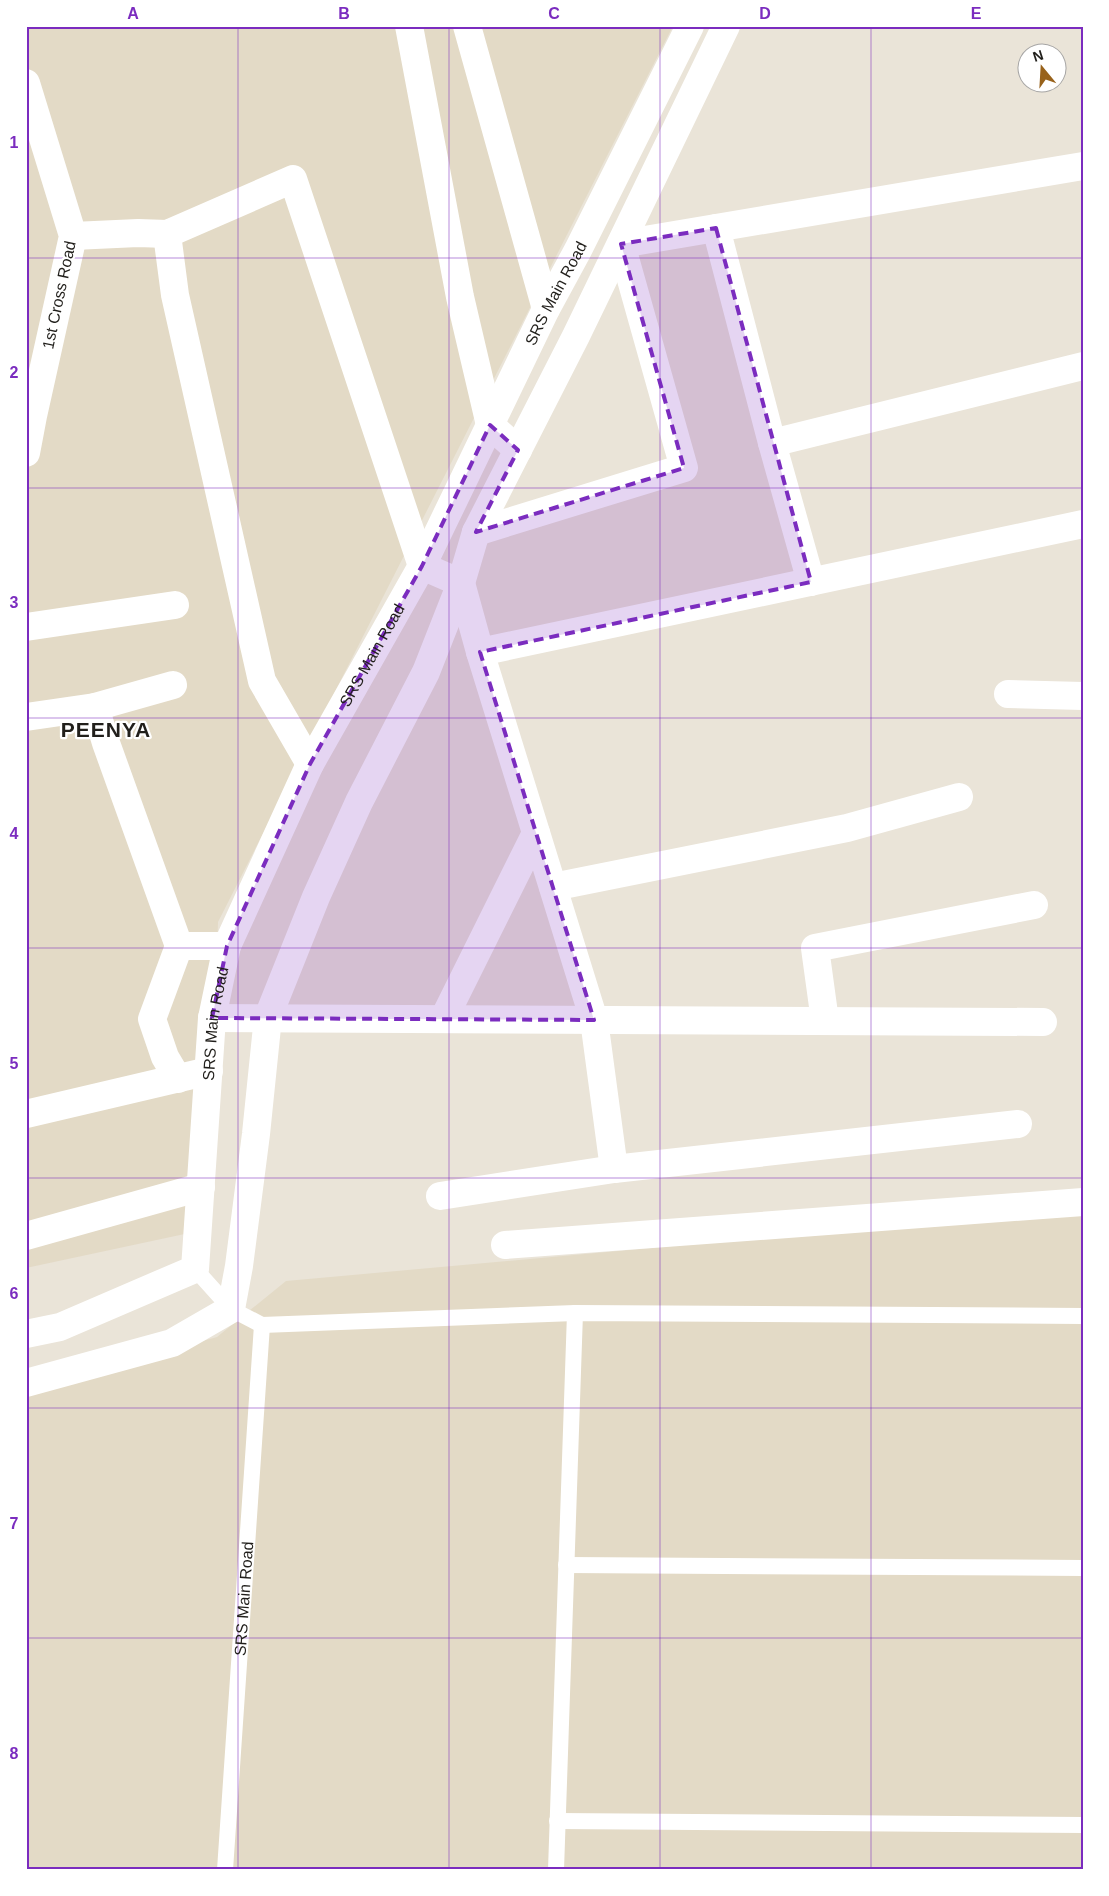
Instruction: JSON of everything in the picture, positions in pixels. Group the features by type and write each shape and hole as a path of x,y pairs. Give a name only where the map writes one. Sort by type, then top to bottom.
{"street":[{"path":"409,26 460,297 490,425 518,450"},
{"path":"467,26 546,310"},
{"name":"SRS Main Road","path":"196,1270 212,1018 228,946 310,764 422,566 546,310 690,26"},
{"path":"26,1383 172,1343 231,1309 242,1247 268,1017 316,897 359,802 426,672 461,583 476,532 576,336 726,26"},
{"name":"1st Cross Road","path":"26,83 72,236 30,417 26,453"},
{"path":"621,244 1083,166"},
{"path":"72,236 138,233 167,234 293,179 422,566 461,583"},
{"path":"716,228 772,444 811,582"},
{"path":"167,234 175,295 262,681 310,764"},
{"path":"476,532 684,468 621,244"},
{"path":"772,444 1083,366"},
{"path":"480,652 1083,524"},
{"path":"461,583 480,652 594,1020 614,1169"},
{"path":"26,627 175,604"},
{"path":"26,717 95,707 173,685"},
{"path":"1008,694 1083,696"},
{"path":"95,707 106,743 179,946 152,1019 166,1057 178,1079"},
{"path":"553,888 847,828 959,797"},
{"path":"444,1018 536,833"},
{"path":"825,1021 815,948 1034,905"},
{"path":"179,946 228,946"},
{"path":"212,1018 1043,1022"},
{"path":"26,1114 209,1071"},
{"path":"440,1196 614,1169 1018,1124"},
{"path":"26,1236 201,1187"},
{"path":"504,1244 1083,1202"},
{"path":"26,1334 60,1327 196,1270"}],"lane":[{"path":"196,1270 231,1309 262,1325 575,1313 1083,1316"},
{"path":"556,1870 575,1313"},
{"name":"SRS Main Road","path":"225,1870 262,1325"},
{"path":"566,1565 1083,1568"},
{"path":"557,1821 1083,1825"}],"highlighted area":[{"path":"716,228 811,582 480,652 594,1020 212,1018 227,946 310,764 422,566 490,425 518,450 476,532 684,468 621,244"}],"shaded area":[{"path":"26,26 673,26 218,922 208,1229 26,1268"},
{"path":"1083,1209 1083,1870 26,1870 26,1390 217,1337 286,1281"}],"district":[{"name":"PEENYA","path":"106,729"}]}
